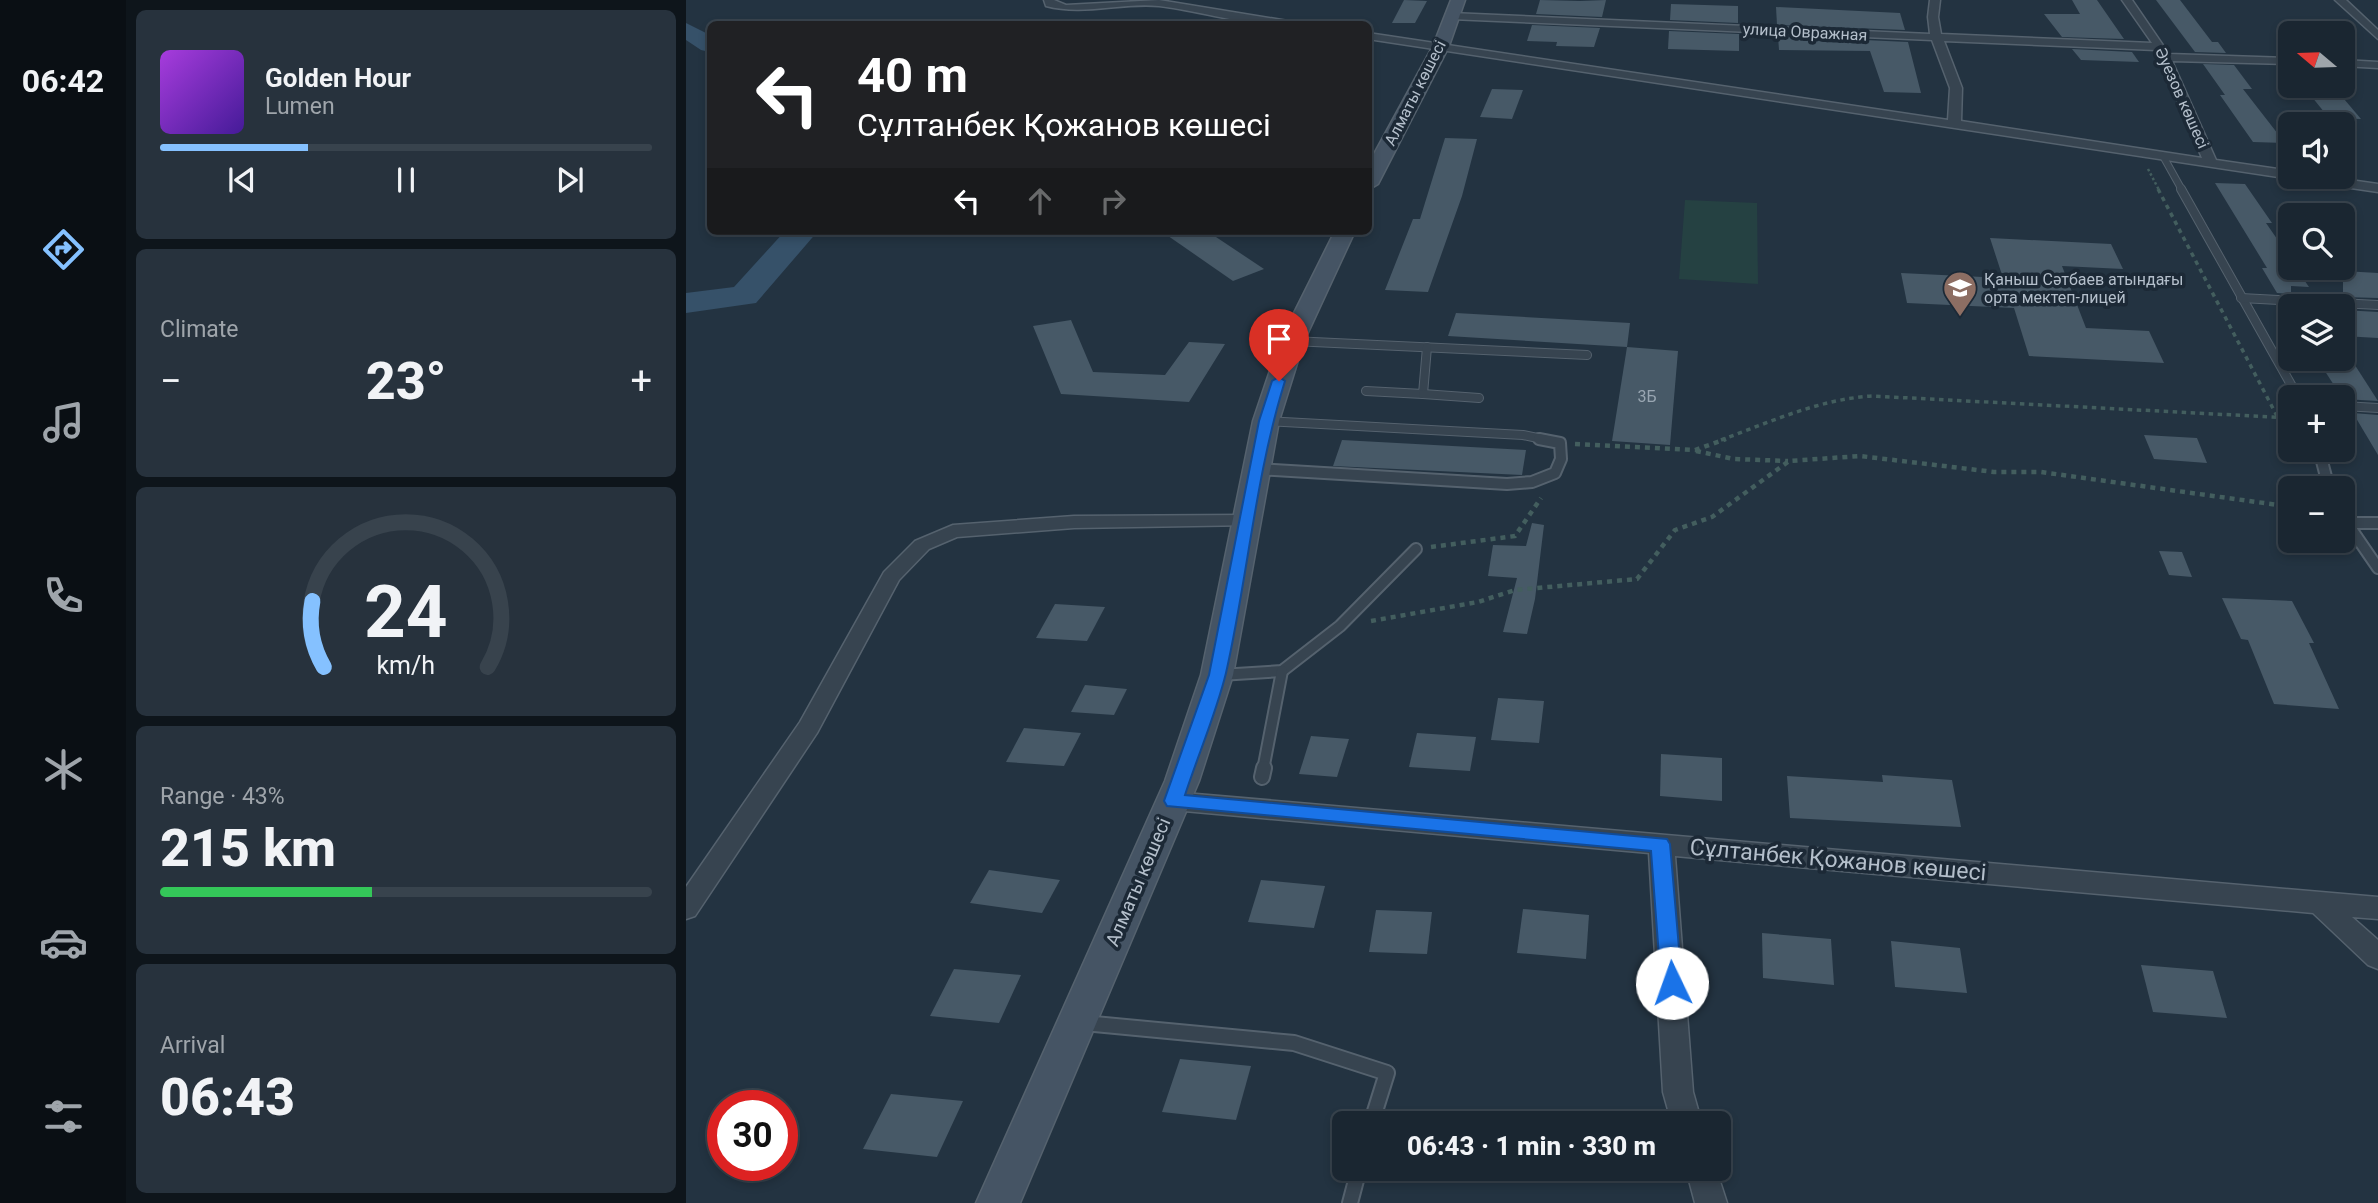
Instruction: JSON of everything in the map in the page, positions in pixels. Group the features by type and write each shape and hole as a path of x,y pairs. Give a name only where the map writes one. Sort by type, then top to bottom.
{"street":[{"path":"1049,0 1050,4 1066,8 1155,3"},
{"path":"1139,0 1237,13 1274,21"},
{"name":"Алматы көшесі","path":"1372,176 1441,46 1458,0"},
{"path":"1935,0 1931,18 1959,96 1954,124"},
{"name":"Әуезов көшесі","path":"2127,0 2162,52 2211,163"},
{"path":"2340,0 2378,36"},
{"name":"улица Овражная","path":"1451,16 1936,38 2278,60"},
{"path":"1372,37 2278,173"},
{"path":"2356,64 2378,65"},
{"path":"2355,185 2378,188"},
{"name":"Алматы көшесі","path":"998,1203 1173,801 1217,675 1266,421 1292,341 1343,235"},
{"path":"686,908 808,727 891,577 922,545 953,531 966,530 1074,522 1246,521"},
{"name":"Сұлтанбек Қожанов көшесі","path":"1173,801 2378,908"},
{"path":"1661,844 1678,1092 1683,1111"},
{"path":"2319,902 2378,957"},
{"path":"1705,1181 1711,1203"}],"lane":[{"path":"2163,156 2291,385"},
{"path":"2241,298 2378,305"},
{"path":"1292,341 1587,355"},
{"path":"1423,394 1427,347"},
{"path":"1366,391 1479,398"},
{"path":"2355,407 2378,408"},
{"path":"1255,469 1507,484 1532,482 1555,473 1561,459 1560,443 1523,435 1266,421"},
{"path":"2355,521 2378,523"},
{"path":"2355,535 2378,568"},
{"path":"1217,675 1282,671 1340,626 1416,549"},
{"path":"1262,777 1282,671"},
{"path":"1077,1023 1294,1043 1387,1073 1375,1111"},
{"path":"1350,1203 1356,1181"}],"path":[{"path":"2139,153 2277,416"},
{"path":"1695,450 1803,410 1856,397 1872,396 2277,416"},
{"path":"1560,443 1695,450 1734,459 1788,461 1860,456 1994,472 2041,472 2278,505"},
{"path":"1340,626 1478,602 1515,590 1637,579 1675,530 1712,517 1788,461"},
{"path":"1416,549 1515,536 1555,473"}],"green space":[{"path":"1685,200 1757,203 1758,284 1679,279"}],"building":[{"path":"1404,0 1427,1 1415,23 1392,23"},
{"path":"1540,0 1606,0 1602,17 1536,14"},
{"path":"2072,0 2097,0 2124,39 2062,37 2044,14 2080,14"},
{"path":"2156,0 2180,0 2212,42 2218,42 2226,53 2195,52"},
{"path":"1671,4 1738,6 1738,23 1670,20"},
{"path":"1776,7 1900,13 1905,30 1777,25"},
{"path":"1532,25 1600,28 1594,47 1556,46 1557,42 1527,41"},
{"path":"1669,31 1739,34 1739,51 1668,49"},
{"path":"1778,36 1908,42 1921,93 1884,92 1870,51 1779,50"},
{"path":"2072,49 2132,52 2139,62 2081,60"},
{"path":"2203,64 2234,65 2252,89 2243,89 2278,134 2278,143 2253,142 2220,95 2225,95"},
{"path":"1492,89 1523,90 1512,119 1480,117"},
{"path":"2313,98 2343,98 2361,119 2355,119 2355,112 2324,112"},
{"path":"1445,138 1477,139 1462,196 1428,292 1385,290 1413,219 1420,219"},
{"path":"2215,183 2245,184 2272,223 2266,223 2278,240 2278,280 2304,280 2309,287 2291,286 2291,294 2277,293 2262,268 2267,268"},
{"path":"1167,235 1213,235 1264,269 1233,281"},
{"path":"1990,238 2111,244 2123,269 2062,266 2086,328 2149,331 2164,363 2029,356 2014,308 1907,303 1901,273 2003,278"},
{"path":"2355,272 2378,273 2378,298 2343,294 2343,280 2355,280"},
{"path":"2355,311 2378,312 2378,338 2355,337"},
{"path":"1456,313 1630,323 1627,347 1448,336"},
{"path":"1071,320 1093,372 1165,375 1189,342 1225,344 1189,402 1061,394 1033,326"},
{"path":"1627,347 1678,351 1670,445 1612,441"},
{"path":"2355,365 2378,401 2355,400 2355,385 2334,385 2325,371 2355,371"},
{"path":"2355,413 2378,415 2378,455 2355,416"},
{"path":"2144,435 2197,438 2207,463 2154,459"},
{"path":"1342,440 1526,450 1522,475 1333,466"},
{"path":"1532,523 1544,525 1535,599 1527,634 1503,632 1517,578 1488,576 1493,545 1526,546"},
{"path":"2159,551 2182,552 2192,577 2169,575"},
{"path":"2222,598 2292,601 2314,643 2309,643 2339,709 2274,704 2248,640 2241,639"},
{"path":"1055,604 1105,607 1087,641 1036,638"},
{"path":"1085,685 1127,689 1114,715 1071,712"},
{"path":"1498,698 1544,701 1539,743 1491,740"},
{"path":"1024,728 1081,733 1064,766 1006,762"},
{"path":"1417,733 1476,737 1470,771 1409,767"},
{"path":"1311,736 1349,739 1337,777 1299,774"},
{"path":"1661,754 1722,758 1722,801 1660,796"},
{"path":"1882,775 1952,780 1961,827 1790,818 1787,776 1883,782"},
{"path":"989,870 1060,880 1042,913 970,903"},
{"path":"1261,880 1325,886 1314,928 1248,922"},
{"path":"1523,909 1589,915 1586,959 1517,953"},
{"path":"1376,910 1432,912 1427,954 1369,952"},
{"path":"1762,933 1831,939 1834,985 1763,978"},
{"path":"1891,941 1960,948 1967,993 1895,987"},
{"path":"2141,965 2213,971 2227,1018 2153,1012"},
{"path":"954,969 1021,975 999,1023 930,1016"},
{"path":"1180,1059 1251,1066 1236,1120 1162,1112"},
{"path":"891,1094 963,1101 937,1157 863,1149"}],"waterway":[{"path":"686,30 707,43"},
{"path":"686,303 744,296 798,235"}],"place":[{"name":"Қаныш Сәтбаев атындағы орта мектеп-лицей","path":"1960,318"}],"route":[{"path":"1279,381 1255,469 1217,675 1173,801 1661,844 1672,983"}]}
